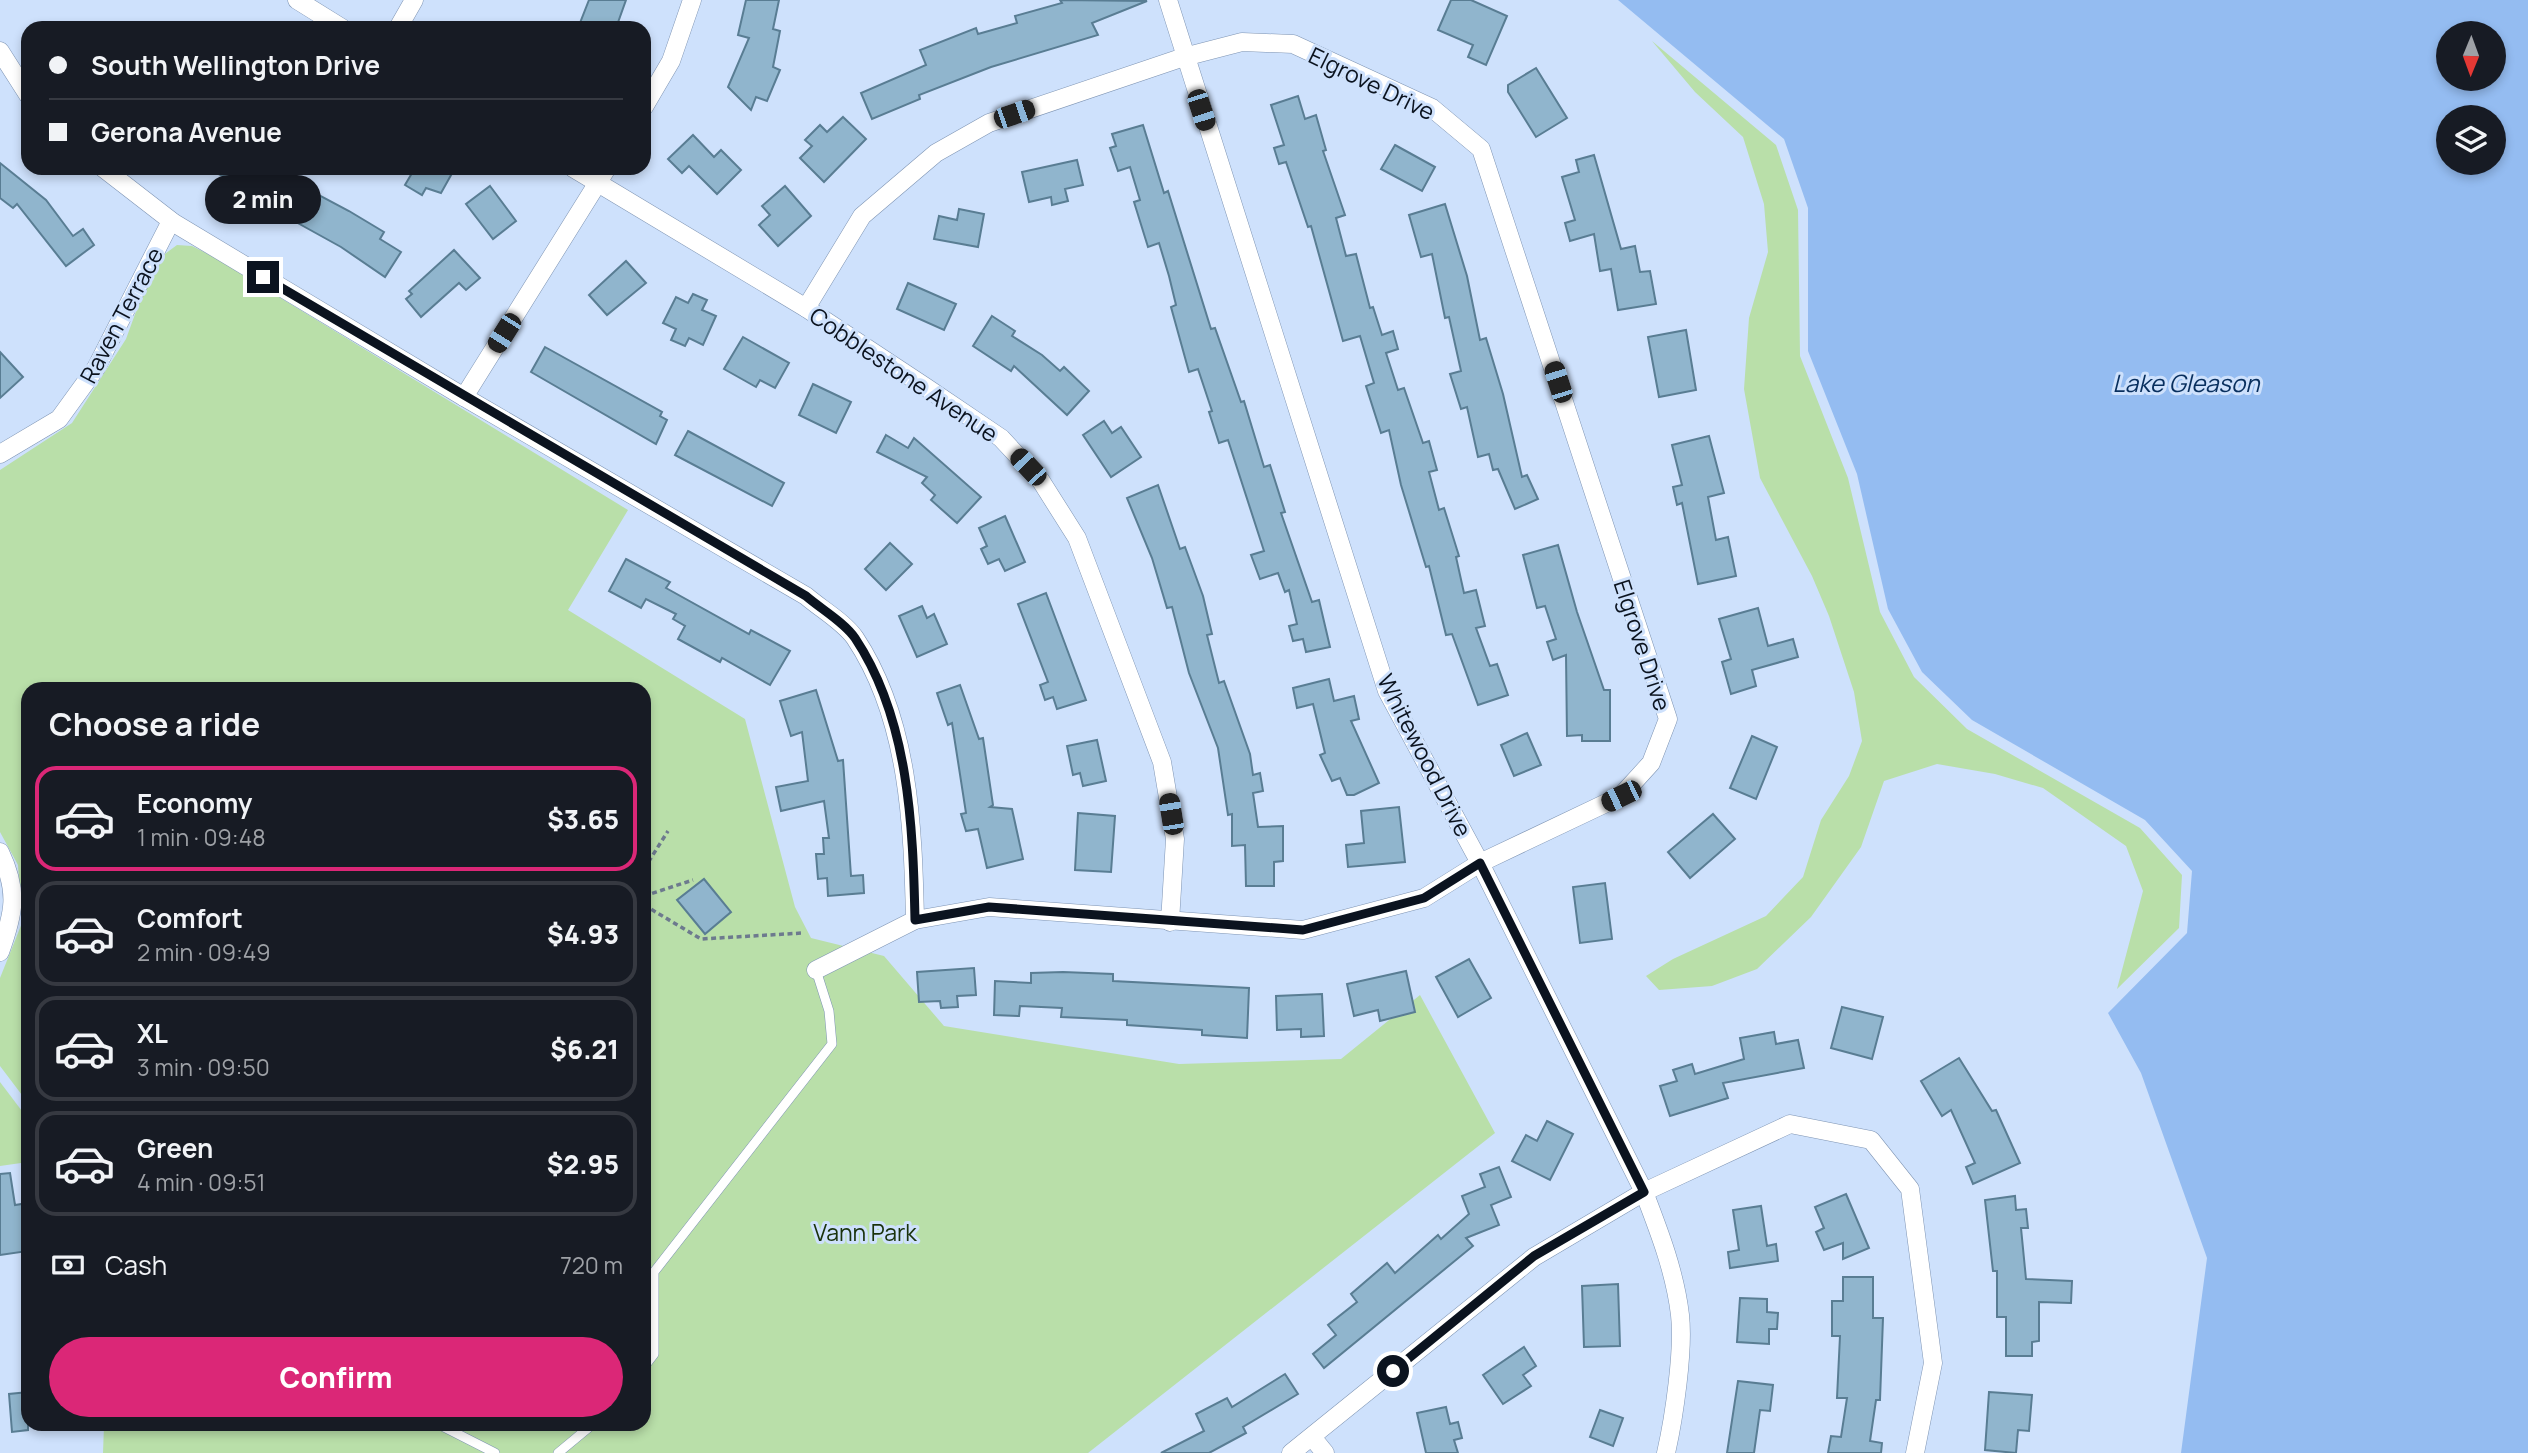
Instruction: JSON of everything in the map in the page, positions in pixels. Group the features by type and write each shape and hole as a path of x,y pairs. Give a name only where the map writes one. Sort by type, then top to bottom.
{"street":[{"path":"297,0 331,21"},
{"path":"402,21 414,0"},
{"path":"651,95 671,61 692,0"},
{"name":"Whitewood Drive","path":"1167,0 1387,691 1480,863 1644,1192 1663,1241 1680,1316 1674,1420 1666,1453"},
{"name":"Elgrove Drive","path":"806,308 862,216 936,153 989,122 1184,57 1242,42 1293,44 1432,108 1481,149 1668,719 1651,763 1621,796 1480,863 1424,898 1303,930 989,907 915,920 816,970"},
{"path":"0,51 21,84"},
{"path":"112,175 171,221 464,397 806,596 853,636 883,691 905,777 913,834 915,920"},
{"path":"464,397 602,176"},
{"name":"Cobblestone Avenue","path":"602,176 1001,439 1041,481 1077,538 1163,762 1175,839 1170,922"},
{"name":"Raven Terrace","path":"0,454 59,419 96,368 171,221"},
{"path":"0,852 7,867 15,913 0,952"},
{"path":"1291,1453 1534,1256 1644,1192 1790,1124 1871,1140 1910,1189 1933,1363 1915,1453"},
{"path":"1312,1437 1325,1453"}],"lane":[{"path":"651,1358 654,1354 654,1272 832,1044 829,1011 816,970"},
{"path":"452,1431 495,1453"},
{"path":"558,1453 585,1431"}],"path":[{"path":"651,858 668,831"},
{"path":"651,894 694,880"},
{"path":"651,909 701,939 803,933"}],"green space":[{"path":"1652,41 1776,145 1798,210 1800,356 1848,478 1880,612 1914,677 1967,729 2140,828 2182,875 2179,928 2117,989 2143,891 2126,846 2043,788 1995,774 1937,764 1884,781 1861,847 1811,917 1757,969 1712,986 1659,990 1646,976 1673,959 1766,916 1803,877 1821,820 1849,776 1862,741 1854,692 1829,616 1812,576 1760,478 1744,389 1749,318 1768,252 1764,204 1743,137 1695,92"},
{"name":"Vann Park","path":"177,245 192,246 212,256 628,510 568,610 745,719 795,907 811,938 884,956 944,1026 1179,1064 1341,1059 1420,995 1495,1133 1088,1453 103,1453 104,1431 651,1431 651,682 21,682 21,908 18,865 0,832 0,470 72,423 126,339 154,262"},
{"name":"Vann Park","path":"21,926 21,1094 0,1066 0,978"},
{"path":"0,1082 21,1110 21,1163 0,1166"}],"water":[{"name":"Lake Gleason","path":"1618,0 2528,0 2528,1453 2181,1453 2207,1258 2141,1073 2108,1013 2187,933 2192,871 2145,820 1972,720 1922,672 1888,609 1857,474 1808,351 1808,208 1784,139"}],"building":[{"path":"589,0 626,0 618,21 581,21"},
{"path":"746,0 779,0 773,29 780,31 773,67 780,70 767,101 756,97 751,110 728,87 749,38 738,35"},
{"path":"1060,0 1147,1 1092,23 1098,35 991,67 919,95 920,99 872,119 861,93 926,65 920,50 976,28 978,34 1017,23 1015,16 1062,3"},
{"path":"1451,0 1471,0 1507,16 1486,65 1468,57 1473,45 1438,30"},
{"path":"1536,68 1567,118 1536,137 1508,92 1508,85"},
{"path":"1298,96 1305,119 1316,115 1326,150 1323,151 1345,215 1336,218 1346,256 1356,254 1370,308 1373,307 1382,335 1393,331 1398,349 1386,353 1398,390 1404,388 1423,443 1429,441 1437,470 1429,472 1439,510 1444,508 1459,556 1456,557 1464,593 1476,590 1485,626 1476,628 1490,666 1497,664 1508,695 1478,705 1452,634 1446,635 1429,566 1426,567 1401,485 1389,430 1381,433 1366,386 1374,383 1360,336 1343,341 1311,226 1308,227 1286,162 1279,164 1274,148 1284,145 1271,105"},
{"path":"843,117 866,139 824,182 800,158 812,146 805,140 820,125 827,132"},
{"path":"1143,125 1164,193 1168,191 1211,329 1215,328 1241,402 1244,401 1264,467 1270,465 1285,512 1281,513 1312,602 1319,600 1330,647 1306,652 1303,639 1293,641 1289,626 1297,624 1289,590 1285,592 1278,573 1260,579 1251,555 1264,551 1228,440 1219,443 1198,369 1189,372 1171,307 1176,305 1169,276 1159,243 1148,247 1134,202 1140,200 1130,167 1118,171 1110,148 1116,146 1112,134"},
{"path":"693,135 714,157 721,150 741,170 717,194 689,166 682,173 668,159"},
{"path":"1395,145 1435,167 1422,191 1381,169"},
{"path":"1594,155 1621,249 1635,246 1640,272 1650,271 1656,304 1618,310 1611,269 1600,271 1594,234 1570,241 1565,223 1575,220 1562,177 1579,172 1576,160"},
{"path":"1077,160 1083,185 1065,189 1068,201 1052,205 1051,197 1029,202 1022,172"},
{"path":"0,163 46,200 73,236 83,229 94,245 66,266 17,204 13,208 0,198"},
{"path":"221,175 280,175 277,182 312,202 317,194 384,232 380,239 401,252 385,277 341,247 285,216 290,208"},
{"path":"411,175 451,175 441,193 426,188 422,195 405,185"},
{"path":"490,186 516,221 493,239 466,204"},
{"path":"785,186 811,216 778,246 759,225 770,215 762,206"},
{"path":"1445,204 1467,276 1480,340 1486,338 1503,394 1522,477 1527,475 1538,499 1515,509 1498,469 1493,470 1489,454 1478,457 1467,407 1461,409 1450,374 1461,371 1449,317 1445,318 1432,254 1421,257 1409,215"},
{"path":"959,209 984,214 978,247 934,239 939,216 957,220"},
{"path":"454,250 480,278 466,290 459,283 421,317 406,299 412,294 409,291"},
{"path":"626,261 646,283 607,315 589,295"},
{"path":"908,283 956,304 944,330 897,309"},
{"path":"693,294 707,300 702,310 716,316 703,345 689,338 685,346 671,340 676,329 663,323 676,297 688,303"},
{"path":"992,316 1015,331 1012,336 1042,355 1060,371 1064,367 1089,391 1067,415 1014,366 1011,371 973,346"},
{"path":"1686,330 1696,390 1659,397 1648,337"},
{"path":"743,337 789,363 775,388 760,380 756,387 724,369"},
{"path":"545,347 662,412 660,416 667,420 656,444 531,372"},
{"path":"0,352 23,377 0,398"},
{"path":"813,384 851,402 836,433 799,415"},
{"path":"1104,421 1112,433 1121,427 1141,457 1111,477 1083,435"},
{"path":"688,431 784,483 772,506 675,455"},
{"path":"886,435 908,448 914,438 981,497 957,523 931,500 935,495 922,483 927,477 877,452"},
{"path":"1709,436 1724,493 1708,497 1716,540 1728,537 1736,576 1698,584 1682,503 1677,505 1673,487 1682,485 1672,445"},
{"path":"1158,485 1180,549 1185,547 1203,596 1212,634 1207,635 1219,683 1224,681 1250,754 1253,775 1260,773 1263,791 1253,793 1258,827 1283,826 1283,861 1274,862 1274,886 1246,886 1245,845 1232,846 1232,814 1228,815 1218,748 1189,673 1172,607 1167,608 1152,558 1127,498"},
{"path":"1005,516 1025,562 1005,571 999,559 988,564 981,549 987,546 979,528"},
{"path":"890,543 912,564 886,590 865,569"},
{"path":"1558,545 1577,612 1604,690 1610,690 1610,741 1582,741 1582,735 1567,736 1566,655 1553,660 1547,642 1556,639 1545,606 1537,608 1523,555"},
{"path":"626,559 670,582 666,588 749,634 751,630 790,651 770,685 722,658 720,662 678,639 685,626 673,619 676,614 646,599 641,608 609,591"},
{"path":"1046,593 1086,700 1057,709 1053,697 1045,700 1040,685 1048,682 1018,604"},
{"path":"922,606 927,618 934,614 947,644 917,657 899,616"},
{"path":"1758,608 1768,646 1793,639 1798,657 1752,670 1756,686 1731,694 1722,662 1731,659 1719,619"},
{"path":"1329,679 1334,701 1354,696 1359,719 1351,721 1379,783 1354,795 1347,795 1340,778 1332,781 1320,755 1325,753 1313,704 1297,708 1293,688"},
{"path":"960,685 979,739 983,738 993,805 990,807 1012,809 1023,859 987,868 978,829 966,831 961,814 966,813 952,723 948,725 937,693"},
{"path":"816,690 838,761 843,760 851,876 863,875 864,893 828,896 827,878 818,879 816,854 824,854 823,838 829,838 824,801 781,811 776,787 808,781 802,732 791,736 780,701"},
{"path":"1527,733 1541,765 1514,776 1501,745"},
{"path":"1752,736 1777,747 1756,799 1730,788"},
{"path":"1097,740 1106,781 1083,786 1080,773 1073,775 1067,746"},
{"path":"1399,807 1405,862 1348,867 1346,845 1364,843 1361,811"},
{"path":"1078,813 1115,816 1111,872 1075,870"},
{"path":"1713,814 1735,839 1690,878 1668,852"},
{"path":"704,879 731,912 705,934 677,900"},
{"path":"1605,883 1612,939 1580,943 1573,887"},
{"path":"1469,959 1491,998 1458,1017 1436,977"},
{"path":"974,968 976,995 957,996 958,1007 941,1008 940,1001 919,1002 917,972"},
{"path":"1406,971 1415,1012 1380,1021 1378,1010 1354,1016 1347,984"},
{"path":"1031,973 1113,974 1113,981 1249,988 1247,1038 1202,1035 1202,1030 1127,1025 1127,1020 1061,1017 1062,1008 1020,1006 1019,1016 994,1015 995,981 1031,983"},
{"path":"1322,994 1324,1036 1301,1037 1301,1029 1277,1030 1276,996"},
{"path":"1842,1007 1883,1017 1872,1059 1831,1048"},
{"path":"1774,1032 1776,1044 1798,1040 1804,1068 1723,1083 1728,1098 1670,1116 1660,1086 1677,1081 1673,1070 1692,1064 1695,1074 1744,1059 1740,1038"},
{"path":"1959,1058 1992,1111 1996,1110 2020,1163 1973,1184 1966,1167 1975,1163 1951,1110 1942,1116 1921,1081"},
{"path":"1547,1121 1573,1134 1550,1180 1512,1161 1526,1135 1537,1141"},
{"path":"1499,1167 1511,1197 1491,1205 1499,1225 1466,1238 1473,1246 1324,1368 1313,1354 1336,1335 1328,1325 1357,1302 1351,1294 1387,1263 1395,1273 1438,1235 1441,1239 1469,1214 1462,1196 1485,1187 1480,1174"},
{"path":"10,1173 15,1205 21,1204 21,1252 0,1255 0,1174"},
{"path":"1846,1194 1869,1248 1843,1259 1843,1243 1824,1250 1816,1232 1824,1228 1815,1207"},
{"path":"2015,1196 2016,1210 2026,1209 2028,1228 2021,1228 2026,1279 2072,1281 2071,1303 2039,1302 2039,1341 2032,1342 2032,1356 2006,1356 2006,1317 1997,1317 1997,1271 1993,1271 1985,1200"},
{"path":"1761,1206 1767,1246 1776,1244 1778,1261 1730,1268 1728,1252 1739,1250 1733,1210"},
{"path":"1843,1277 1873,1277 1873,1318 1883,1318 1880,1400 1876,1400 1870,1441 1882,1443 1881,1453 1828,1453 1831,1436 1841,1437 1847,1398 1837,1398 1840,1336 1832,1336 1832,1301 1843,1301"},
{"path":"1618,1284 1620,1346 1584,1347 1582,1286"},
{"path":"1740,1298 1767,1299 1767,1312 1778,1313 1777,1329 1769,1329 1769,1344 1737,1342"},
{"path":"1524,1347 1536,1366 1523,1375 1531,1386 1503,1404 1483,1375"},
{"path":"1285,1374 1298,1394 1243,1427 1246,1433 1209,1453 1161,1453 1204,1431 1196,1414 1227,1398 1232,1407"},
{"path":"1738,1381 1773,1385 1770,1411 1760,1410 1754,1453 1727,1453"},
{"path":"1989,1392 2032,1395 2029,1431 2018,1430 2016,1453 1985,1450"},
{"path":"21,1393 21,1431 12,1432 9,1394"},
{"path":"1446,1407 1450,1424 1458,1422 1462,1438 1454,1440 1458,1453 1426,1453 1417,1413"},
{"path":"1600,1410 1623,1418 1613,1446 1590,1437"}],"route":[{"path":"263,277 806,596 853,636 883,691 905,777 913,834 915,920 989,907 1303,930 1424,898 1480,863 1644,1192 1534,1256 1393,1371"}]}
